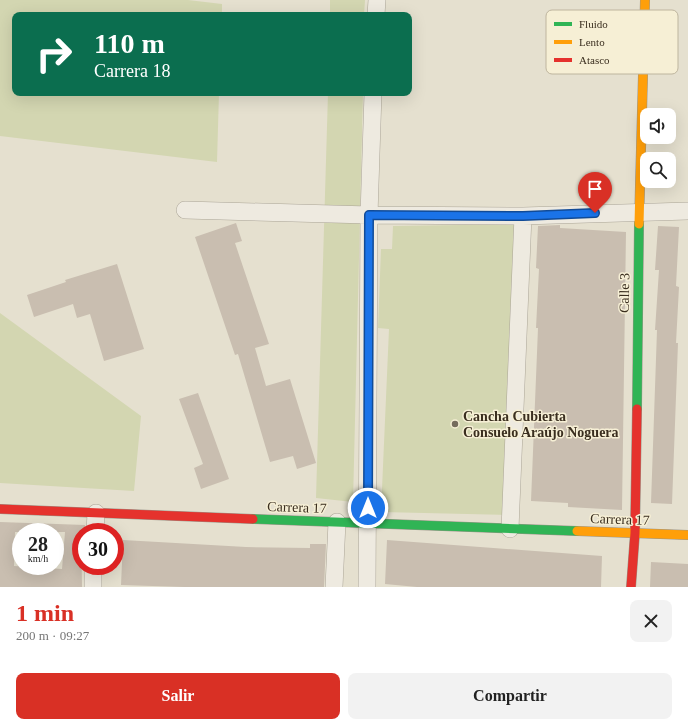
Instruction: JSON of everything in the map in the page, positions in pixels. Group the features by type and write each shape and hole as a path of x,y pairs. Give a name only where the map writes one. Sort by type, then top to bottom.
{"street":[{"path":"376,12 377,0"},
{"name":"Calle 3","path":"645,0 645,10"},
{"name":"Calle 3","path":"631,587 635,533 639,212 643,74"},
{"path":"367,587 369,215 373,96"},
{"path":"185,210 369,215 523,216 688,211"},
{"path":"510,528 523,216"},
{"name":"Carrera 17","path":"0,509 688,535"},
{"path":"95,523 96,513"},
{"path":"334,587 337,522"},
{"path":"92,587 93,575"}],"green space":[{"path":"0,0 188,0 222,4 222,12 12,12 12,96 219,96 217,162 0,136"},
{"path":"330,0 365,0 364,12 330,12"},
{"path":"328,96 363,96 353,502 316,498"},
{"path":"529,224 514,515 381,512 389,329 378,328 381,249 392,249 393,226"},
{"path":"0,313 141,416 134,491 0,483"}],"building":[{"path":"236,223 242,241 235,243 269,344 255,348 266,386 290,379 316,463 297,469 293,456 270,462 238,354 235,355 195,237"},
{"path":"560,225 560,228 626,232 622,510 568,507 568,503 531,501 538,328 536,328 539,269 536,268 538,226"},
{"path":"658,226 679,227 676,286 679,287 676,343 678,343 672,504 651,503 657,330 655,330 659,270 655,270"},
{"path":"117,264 144,349 104,361 90,314 77,318 73,304 34,317 27,295 66,282 65,280"},
{"path":"198,393 229,479 201,489 194,468 203,464 179,399"},
{"path":"0,522 28,523 12,523 12,575 64,575 64,524 72,525 72,575 82,575 82,587 0,587"},
{"path":"124,540 246,547 310,548 310,544 326,544 324,587 184,587 121,585 121,575 124,575"},
{"path":"387,540 602,556 601,587 417,587 385,584"},
{"path":"651,562 688,564 688,587 650,587"}],"traffic: fast":[{"path":"637,409 639,224"},
{"path":"253,519 577,531"}],"traffic: slow":[{"path":"645,0 645,10"},
{"path":"639,224 643,74"},
{"path":"577,531 688,535"}],"traffic: jam":[{"path":"631,587 635,533 637,409"},
{"path":"0,509 253,519"}],"place":[{"name":"Cancha Cubierta Consuelo Araújo Noguera","path":"455,424"}],"route":[{"path":"368,508 369,215 523,216 595,213"}]}
